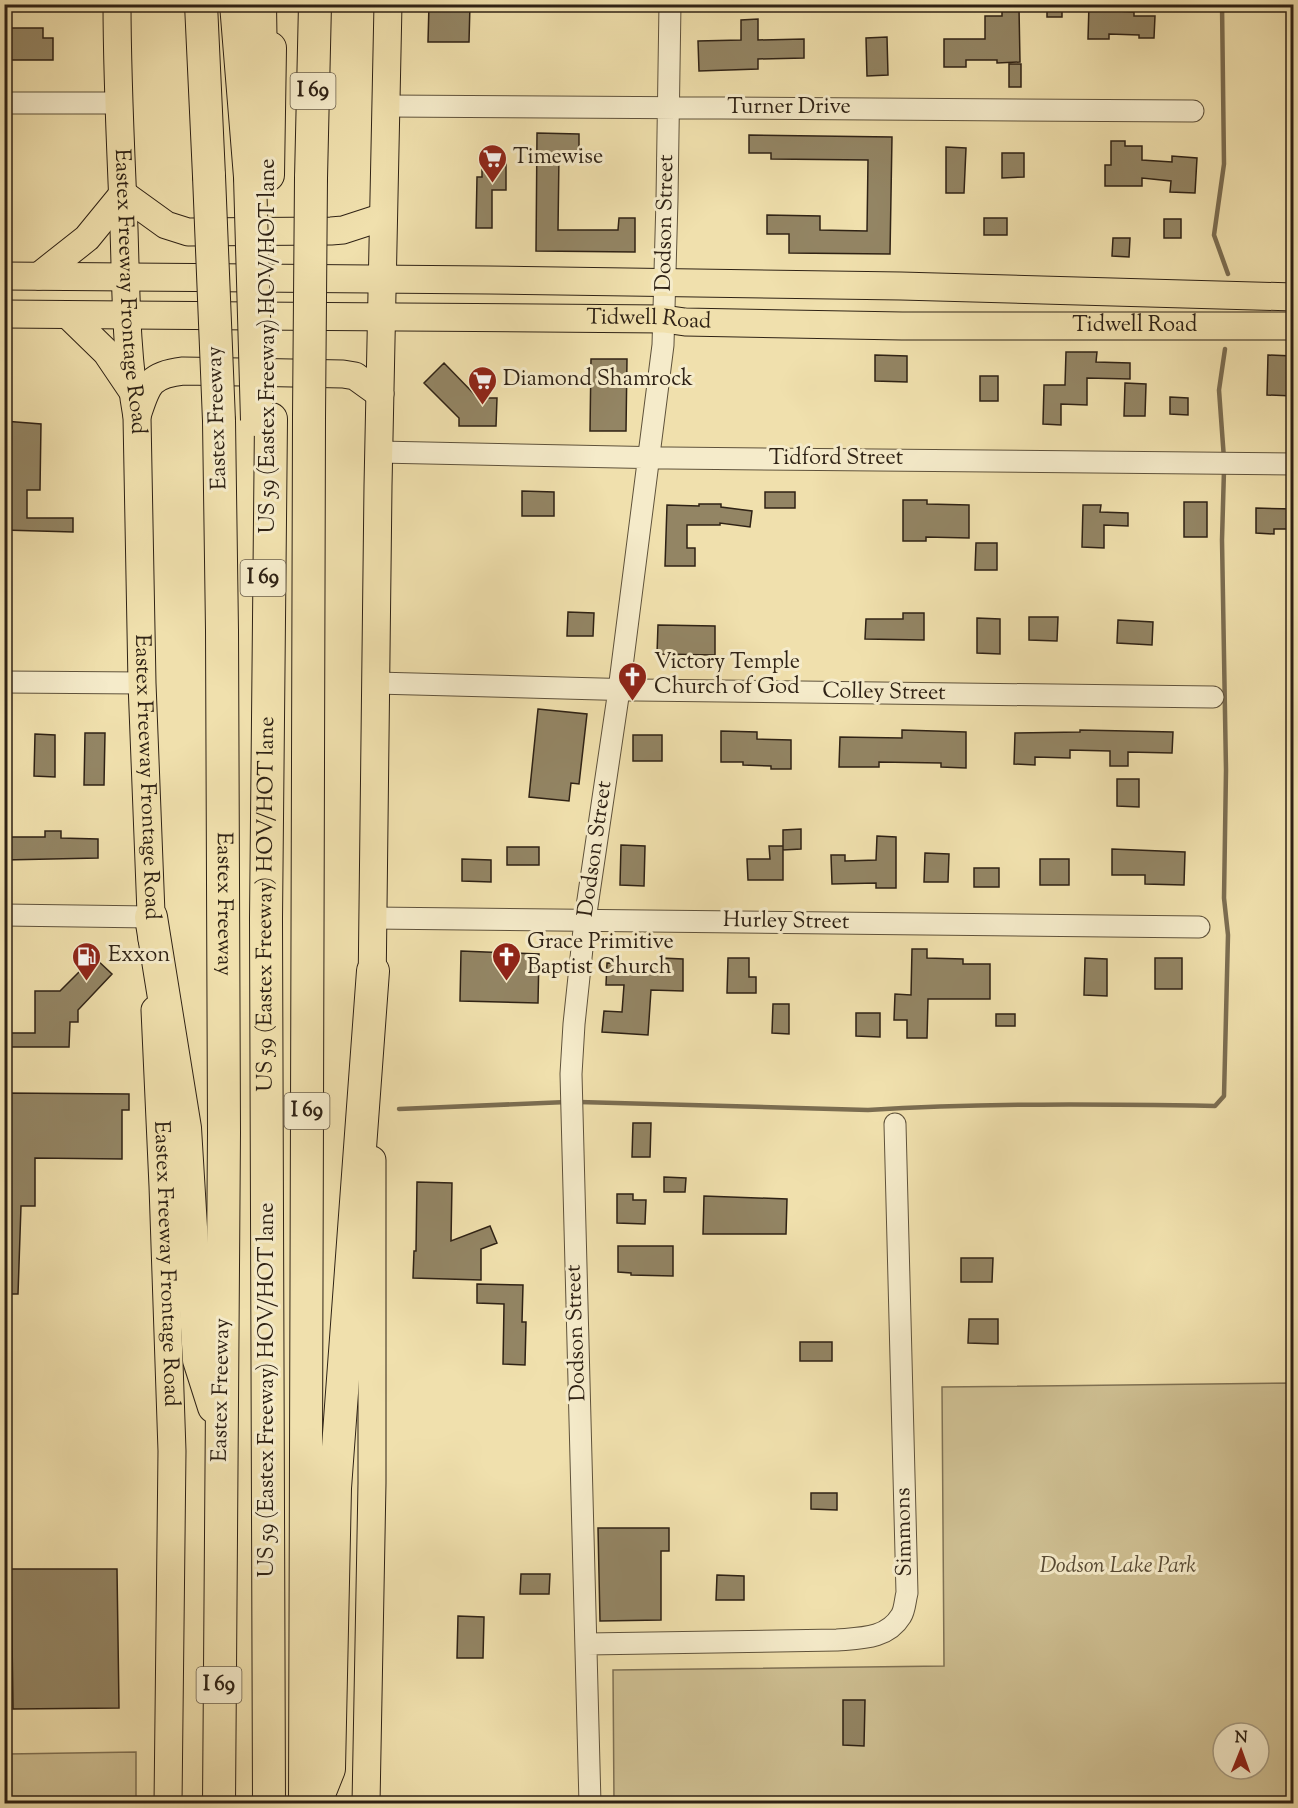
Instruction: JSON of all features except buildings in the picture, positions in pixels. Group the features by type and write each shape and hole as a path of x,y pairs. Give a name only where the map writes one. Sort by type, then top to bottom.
{"highway":[{"name":"Eastex Freeway","path":"201,4 219,421 224,1120 219,1803"},
{"name":"Eastex Freeway","path":"236,4 259,176 268,737"},
{"path":"250,4 259,176"},
{"path":"259,176 260,4"},
{"name":"US 59 (Eastex Freeway) HOV/HOT lane","path":"259,176 271,4"},
{"name":"I 69","path":"305,1803 309,418 315,4"},
{"name":"US 59 (Eastex Freeway) HOV/HOT lane","path":"268,737 266,954 269,1803"},
{"path":"152,916 185,1128 199,1360 222,1428"},
{"path":"315,1803 329,1769 335,1488 373,971"}],"main road":[{"name":"Eastex Freeway Frontage Road","path":"117,4 118,103 127,315 135,405 142,683 157,1081 164,1197 172,1451 168,1803"},
{"path":"366,1803 372,1483 373,918 381,317 388,4"},
{"path":"39,276 87,238 123,194 166,225 188,232 331,231 343,230 383,216"},
{"name":"Tidwell Road","path":"4,276 901,286 1293,297"},
{"path":"901,286 902,326"},
{"name":"Tidwell Road","path":"4,314 664,319 685,322 902,326 1293,326"},
{"path":"68,315 116,365 135,405 158,376 183,371 343,374 355,376 380,394"}],"street":[{"name":"Dodson Street","path":"590,1803 571,1088 574,1024 585,920 619,690 663,345 670,4"},
{"path":"4,104 118,103"},
{"name":"Turner Drive","path":"386,106 1193,111"},
{"name":"Tidford Street","path":"379,452 1293,464"},
{"path":"4,682 142,683"},
{"name":"Colley Street","path":"376,683 619,690 1213,697"},
{"path":"4,915 152,916"},
{"name":"Hurley Street","path":"373,918 1199,927"},
{"name":"Simmons","path":"587,1644 837,1640 874,1637 890,1629 902,1615 907,1593 895,1124"}],"green space":[{"name":"Dodson Lake Park","path":"1293,1383 1293,1803 614,1803 613,1670 944,1666 942,1387"},
{"path":"136,1752 136,1803 8,1803 8,1754"}],"waterway":[{"path":"1222,4 1224,164 1214,235 1228,274"},
{"path":"1224,459 1219,390 1225,349"},
{"path":"579,1102 868,1110 954,1106 1215,1106 1224,1096 1228,935 1224,898 1226,770 1222,540 1224,470"},
{"path":"399,1109 567,1102"}],"place":[{"name":"Timewise","path":"492,184"},
{"name":"Diamond Shamrock","path":"482,406"},
{"name":"Victory Temple Church of God","path":"633,702"},
{"name":"Exxon","path":"87,982"},
{"name":"Grace Primitive Baptist Church","path":"506,982"}]}
